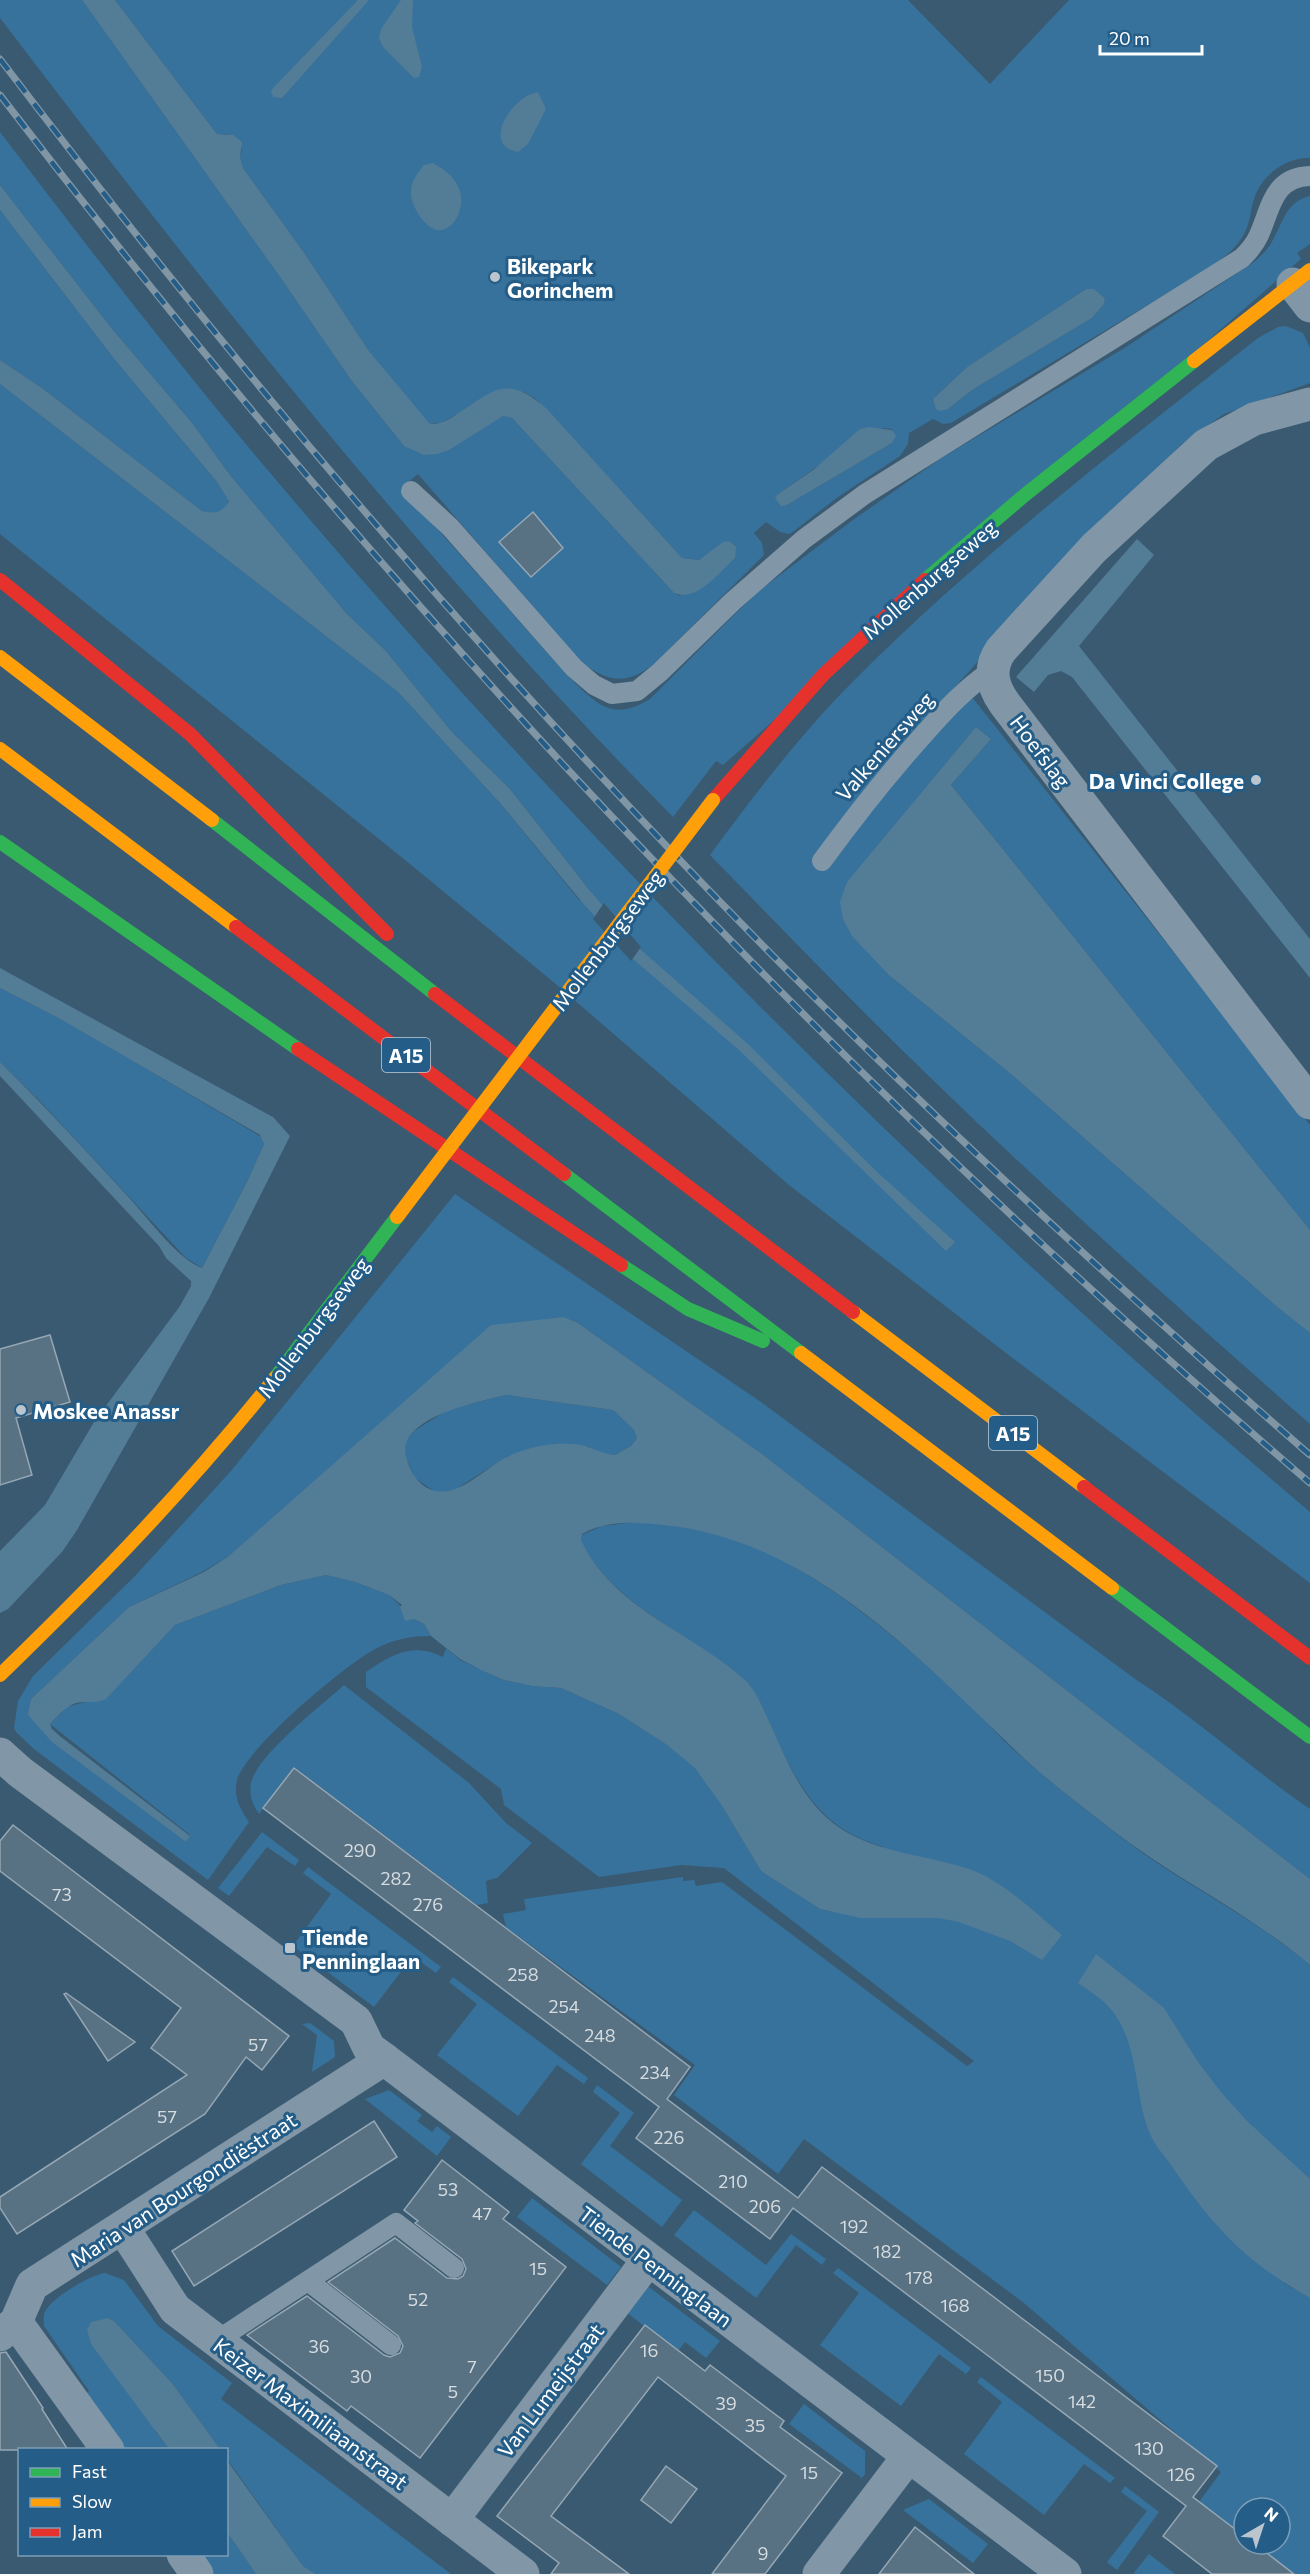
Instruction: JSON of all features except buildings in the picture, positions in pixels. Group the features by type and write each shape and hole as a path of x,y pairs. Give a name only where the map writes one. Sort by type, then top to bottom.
{"main road":[{"name":"Mollenburgseweg","path":"0,1675 136,1541 199,1472 265,1391 713,800 802,697 914,589 984,529 1304,287"},
{"name":"A15","path":"0,580 190,734 483,1032"},
{"name":"A15","path":"0,657 483,1032 1310,1658"},
{"name":"A15","path":"0,749 1310,1737"},
{"name":"A15","path":"0,842 357,1090 688,1309 811,1361"}],"street":[{"path":"992,670 994,660 1001,650 1094,548 1206,445 1254,418 1310,404"},
{"name":"Hoefslag","path":"992,670 995,689 1005,704 1310,1103"},
{"name":"Tiende Penninglaan","path":"0,1754 20,1772 356,2021 369,2048 1065,2574"},
{"name":"Maria van Bourgondiëstraat","path":"8,2329 32,2285 384,2059"},
{"name":"Keizer Maximiliaanstraat","path":"123,2228 165,2297 175,2309 523,2574"},
{"name":"Van Lumeijstraat","path":"452,2520 648,2260"},
{"path":"8,2329 106,2448"},
{"path":"819,2574 908,2457"},
{"path":"184,2556 197,2574"}],"lane":[{"path":"411,490 450,527 574,668 594,685 612,694 637,691 660,672 733,601 804,539 865,494 1242,258 1259,236 1272,199 1284,185 1297,176 1310,176"},
{"name":"Valkeniersweg","path":"822,861 866,800 919,740 960,695 992,670"},
{"path":"216,2341 396,2223 454,2268"},
{"path":"308,2281 392,2344"}],"shaded area":[{"path":"0,0 82,0 351,380 404,446 481,428 503,416 512,418 674,593 680,596 708,554 699,560 682,558 536,399 524,392 455,415 441,423 429,423 424,419 369,351 305,254 243,168 240,157 242,149 228,134 217,134 115,0 908,0 990,84 1069,0 1310,0 1310,158 1293,160 1277,168 1264,181 1255,196 1246,231 1239,242 1224,257 1201,273 951,423 943,424 933,419 909,433 908,444 900,456 838,497 790,534 780,532 766,522 754,533 762,543 764,555 655,663 636,675 619,679 610,678 582,663 418,474 401,488 568,676 596,701 605,707 614,709 636,706 650,699 756,593 853,520 940,459 1126,347 1254,262 1273,241 1284,217 1294,204 1310,196 1310,244 1297,253 1301,259 723,765 716,761 673,817 582,723 408,528 241,327 0,18","holes":["1086,289 1094,289 1105,298 1104,304 1092,318 972,390 948,409 933,399 967,367","882,428 892,429 894,440 892,443 787,505 778,494 826,460"]},
{"path":"82,0 115,0 217,134 233,135 242,142 240,157 243,168 305,254 369,351 429,423 445,421 498,390 508,388 519,391 532,397 547,409 682,558 699,560 723,542 729,541 736,547 735,558 699,590 683,595 674,593 512,418 503,416 449,450 437,454 424,455 404,446 351,380"},
{"path":"358,0 369,0 282,98 273,97 271,91 275,86"},
{"path":"401,0 413,0 412,27 422,67 419,77 414,78 383,47 379,38 381,29"},
{"path":"538,92 546,109 528,144 518,152 507,148 501,140 504,121 519,102 528,95"},
{"path":"0,132 126,295 255,455 377,597 629,873 893,1137 1168,1390 1310,1512 1310,1583 789,1185 551,980 0,534 0,384 398,692 499,802 580,901 591,892 510,789 451,731 386,651 347,614 230,475 193,424 113,330 0,185"},
{"path":"433,163 453,178 460,191 461,207 458,215 450,226 442,230 436,230 421,218 411,194 413,182 419,172 424,165"},
{"path":"0,185 113,330 193,424 230,475 347,614 386,651 451,731 510,789 591,892 640,949 748,1044 876,1171 955,1242 946,1251 739,1050 633,959 581,901 499,802 398,692 0,384 0,360 42,388 202,511 218,512 229,501 217,482 115,360 0,210"},
{"path":"0,210 115,360 217,482 229,500 225,509 212,514 202,511 42,388 0,360"},
{"path":"1086,289 1094,289 1105,298 1104,304 1092,318 972,390 948,409 940,411 936,409 933,399 967,367"},
{"path":"1286,326 1303,333 1310,348 1310,383 1224,414 1183,443 1086,541 955,687 891,781 972,697 1310,1125 1310,1230 951,785 991,739 976,727 848,882 890,976 1012,1075 1276,1306 1310,1333 1310,1424 983,1128 823,971 710,855 818,718 935,603 1040,512 1149,424 1258,338 1278,327"},
{"path":"869,427 892,430 896,436 892,443 787,505 781,506 775,498 778,494 813,470 860,429"},
{"path":"1137,539 1154,555 1079,646 1310,939 1310,978 1072,677 1061,671 1048,675 1034,692 1016,677"},
{"path":"976,727 991,739 951,785 1310,1230 1310,1333 1276,1306 1012,1075 890,976 852,936 843,919 840,902 847,882"},
{"path":"0,968 273,1117 290,1136 209,1298 77,1530 62,1552 8,1609 0,1613 0,1551 45,1505 94,1422 180,1306 191,1286 191,1281 166,1258 159,1246 0,1076 0,1062 84,1148 174,1248 183,1257 202,1268 264,1144 260,1135 57,1017 0,988"},
{"path":"0,988 58,1017 263,1138 264,1144 247,1182 202,1268 185,1257 38,1099 0,1062"},
{"path":"455,1194 761,1402 1180,1710 1310,1809 1310,1879 762,1454 578,1323 564,1317 229,1556 202,1572 129,1607 31,1699 29,1715 53,1742 186,1842 190,1835 50,1724 67,1707 109,1695 175,1625 281,1585 326,1575 355,1582 389,1595 414,1619 424,1624 431,1636 397,1640 363,1657 322,1688 258,1748 244,1766 236,1786 238,1802 249,1822 208,1880 34,1749 14,1728 18,1701 33,1676 135,1576 231,1471"},
{"path":"564,1317 578,1323 762,1454 1310,1879 1310,1965 1287,1946 1237,1912 1136,1848 1074,1801 1025,1760 897,1640 855,1606 811,1577 764,1552 714,1534 662,1525 631,1523 611,1524 592,1529 582,1534 581,1540 595,1564 633,1602 724,1663 749,1684 761,1703 796,1779 815,1806 827,1818 840,1828 870,1843 953,1864 995,1881 1062,1935 1042,1960 1010,1941 959,1922 938,1918 860,1918 820,1909 761,1871 722,1806 695,1768 667,1745 619,1714 561,1688 532,1686 504,1680 481,1670 460,1659 431,1636 424,1624 414,1619 405,1621 400,1607 402,1605 389,1595 355,1582 326,1575 281,1585 175,1625 106,1699 72,1705 50,1724 61,1737 190,1836 186,1842 52,1742 28,1715 31,1699 129,1607 204,1572 229,1556 491,1325","holes":["506,1395 613,1410 634,1430 637,1438 631,1446 615,1455 576,1444 536,1447 509,1456 468,1483 446,1491 435,1491 424,1486 413,1474 407,1460 406,1445 412,1433 424,1423 440,1414 493,1398"]},
{"path":"506,1395 613,1410 634,1430 637,1438 631,1446 615,1455 605,1454 586,1446 508,1456 451,1492 437,1493 415,1478 403,1451 406,1441 414,1431 449,1409"},
{"path":"637,1522 711,1533 767,1553 829,1588 916,1656 968,1703 1016,1752 1095,1817 1145,1855 1265,1931 1310,1965 1310,2233 1284,2283 1310,2298 1310,2574 1295,2574 1271,2556 1292,2556 1292,2496 1232,2496 1232,2527 1199,2502 1221,2472 1024,2303 804,2139 778,2174 674,2095 695,2065 506,1927 503,1914 526,1910 524,1899 683,1877 683,1881 694,1880 696,1886 722,1882 967,2066 974,2061 724,1868 681,1865 599,1877 504,1805 501,1789 366,1687 366,1672 394,1655 422,1650 443,1657 446,1648 460,1660 504,1680 532,1686 561,1688 619,1714 667,1745 695,1767 722,1806 761,1871 820,1909 833,1912 884,1847 843,1829 814,1803 792,1770 759,1700 738,1674 653,1617 605,1576 591,1559 580,1540 582,1535 602,1526"},
{"path":"344,1685 469,1783 506,1823 532,1843 497,1878 486,1881 488,1903 477,1905 294,1767 259,1814 250,1792 256,1772 277,1745"},
{"path":"262,1832 299,1860 295,1866 267,1847 229,1896 218,1888"},
{"path":"308,1867 441,1967 436,1973 413,1956 374,2007 293,1946 331,1894 303,1873"},
{"path":"1096,1954 1164,2008 1198,2062 1221,2092 1246,2120 1310,2179 1310,2298 1267,2271 1217,2226 1155,2143 1144,2117 1134,2065 1124,2031 1116,2016 1104,2002 1078,1983"},
{"path":"453,1977 588,2078 584,2084 557,2065 518,2116 437,2055 477,2004 449,1982"},
{"path":"310,2023 334,2041 335,2057 312,2072 317,2035 302,2024"},
{"path":"597,2085 634,2113 610,2146 682,2200 662,2227 581,2164 620,2113 593,2092"},
{"path":"389,2090 422,2115 417,2121 432,2132 437,2126 451,2137 437,2156 365,2099"},
{"path":"532,2198 621,2267 607,2285 517,2217"},
{"path":"694,2210 766,2265 791,2234 826,2259 822,2265 796,2245 756,2298 674,2235"},
{"path":"838,2268 971,2368 966,2374 939,2354 901,2406 820,2345 859,2293 833,2273"},
{"path":"105,2273 124,2280 158,2326 232,2383 221,2399 451,2574 316,2574 303,2566 228,2460 228,2448 219,2448 172,2383 114,2321 108,2318 156,2432 168,2448 123,2448 85,2395 89,2391 44,2326 45,2312 55,2300"},
{"path":"645,2284 720,2341 706,2358 685,2342 677,2352 625,2311"},
{"path":"108,2318 114,2321 172,2383 219,2448 168,2448 91,2344 87,2330 91,2322"},
{"path":"981,2377 1115,2478 1110,2483 1084,2464 1044,2515 964,2454 1002,2402 977,2382"},
{"path":"804,2404 865,2451 865,2474 862,2478 789,2424"},
{"path":"228,2462 303,2566 316,2574 256,2574 228,2533"},
{"path":"1125,2486 1159,2512 1117,2570 1107,2562 1147,2511 1121,2492"},
{"path":"929,2499 988,2544 973,2563 903,2510"},
{"path":"228,2533 256,2574 212,2574 199,2556 228,2556"},
{"path":"1149,2554 1175,2574 1133,2574"}],"pier":[{"path":"604,903 641,947 631,961 593,919"}],"railway":[{"path":"0,59 186,296 378,528 579,752 682,862 850,1033 979,1157 1110,1278 1310,1455"},
{"path":"0,95 148,284 300,468 457,648 618,824 784,995 955,1162 1130,1325 1310,1483"}],"traffic: fast":[{"path":"925,580 1026,494 1194,361"},
{"path":"212,820 435,994"},
{"path":"0,842 298,1049"},
{"path":"564,1174 801,1353"},
{"path":"275,1378 397,1217"},
{"path":"621,1265 688,1309 763,1341"},
{"path":"1112,1588 1310,1737"}],"traffic: slow":[{"path":"1194,361 1310,270"},
{"path":"0,657 212,820"},
{"path":"0,749 236,927"},
{"path":"397,1217 713,800"},
{"path":"853,1312 1084,1487"},
{"path":"801,1353 1112,1588"},
{"path":"0,1675 142,1531 210,1456 275,1378"}],"traffic: jam":[{"path":"0,580 190,734 387,934"},
{"path":"713,800 823,675 925,580"},
{"path":"236,927 564,1174"},
{"path":"435,994 853,1312"},
{"path":"298,1049 621,1265"},
{"path":"1084,1487 1310,1658"}],"place":[{"name":"Bikepark Gorinchem","path":"495,277"},
{"name":"Da Vinci College","path":"1256,780"},
{"name":"Moskee Anassr","path":"21,1410"},
{"name":"Tiende Penninglaan","path":"290,1948"}]}
